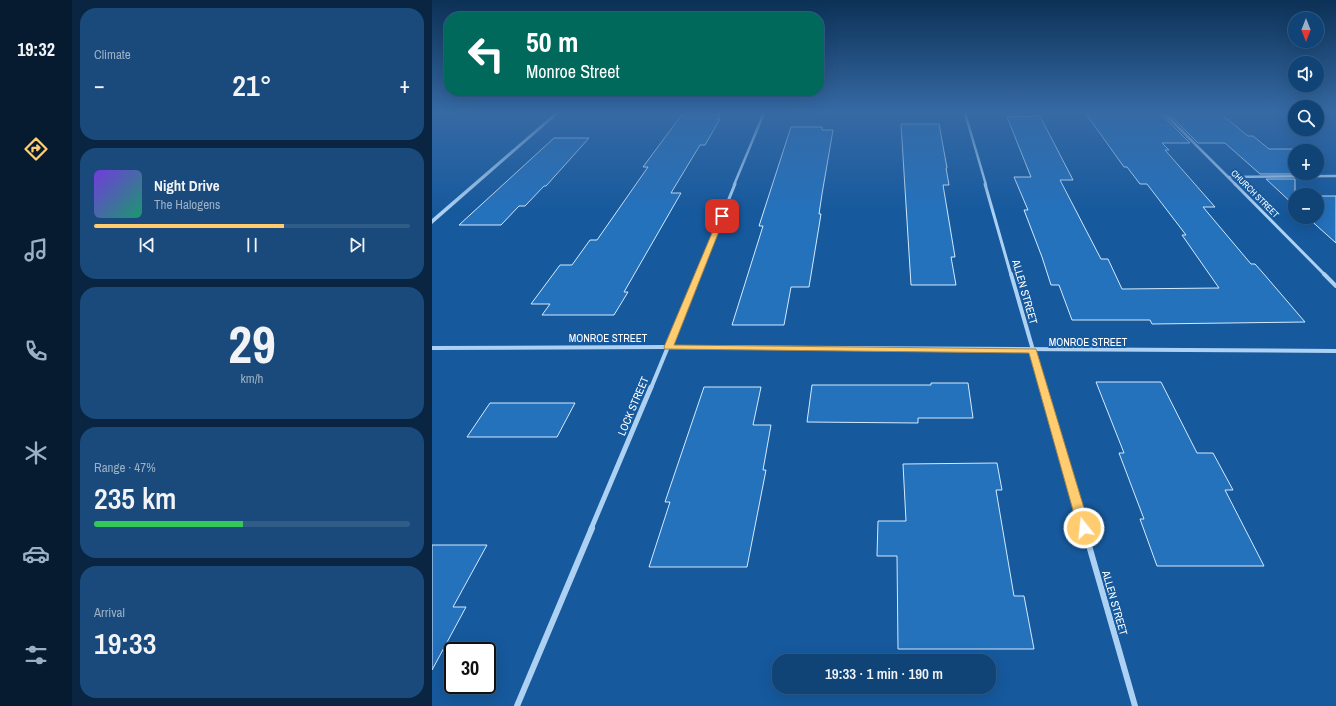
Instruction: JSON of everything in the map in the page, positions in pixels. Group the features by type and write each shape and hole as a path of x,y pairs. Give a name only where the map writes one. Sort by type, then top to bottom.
{"street":[{"path":"432,222 519,146"},
{"name":"LOCK STREET","path":"517,706 668,347 750,146"},
{"name":"ALLEN STREET","path":"974,146 1135,706"},
{"name":"CHURCH STREET","path":"1197,146 1336,286"},
{"path":"1229,177 1336,176"},
{"name":"MONROE STREET","path":"432,348 668,347 1032,351 1336,351"}],"building":[{"path":"545,146 582,146 546,186 544,186 525,206 519,206 501,225 459,225"},
{"path":"659,146 699,146 671,193 681,193 624,292 628,292 614,315 542,315 550,304 531,304 560,265 572,265 590,240 597,240 648,167 643,167"},
{"path":"785,146 830,146 809,287 791,287 784,325 732,325 763,226 759,226"},
{"path":"902,146 943,146 949,185 943,185 955,257 951,257 956,285 911,285"},
{"path":"1019,146 1055,146 1073,180 1060,180 1101,259 1108,259 1122,289 1219,288 1182,235 1186,235 1147,184 1140,184 1127,167 1124,167 1109,146 1165,146 1169,150 1165,150 1215,207 1203,207 1251,264 1255,264 1305,322 1152,324 1150,320 1072,320 1059,285 1051,285 1024,210 1028,210 1014,177 1031,177"},
{"path":"1228,146 1265,146 1269,149 1288,149 1288,174 1260,174"},
{"path":"1266,179 1295,180 1295,188 1288,188 1288,199"},
{"path":"1324,196 1336,196 1336,243 1315,224 1324,224"},
{"path":"1096,382 1161,382 1197,453 1213,453 1233,490 1225,490 1264,566 1157,566 1140,519 1144,519 1119,453 1124,453"},
{"path":"931,383 968,383 973,418 918,418 918,423 807,422 812,385 931,385"},
{"path":"704,387 761,387 753,425 771,425 763,470 766,470 747,567 649,567 670,502 665,502"},
{"path":"490,403 575,403 557,437 467,437"},
{"path":"997,463 1002,490 996,490 1014,596 1024,596 1034,649 898,649 897,556 877,556 878,521 906,521 903,464"},
{"path":"432,545 487,545 453,607 466,607 447,642 444,642 444,648 432,670"}],"route":[{"path":"722,216 668,347 1032,351 1084,528"}]}
